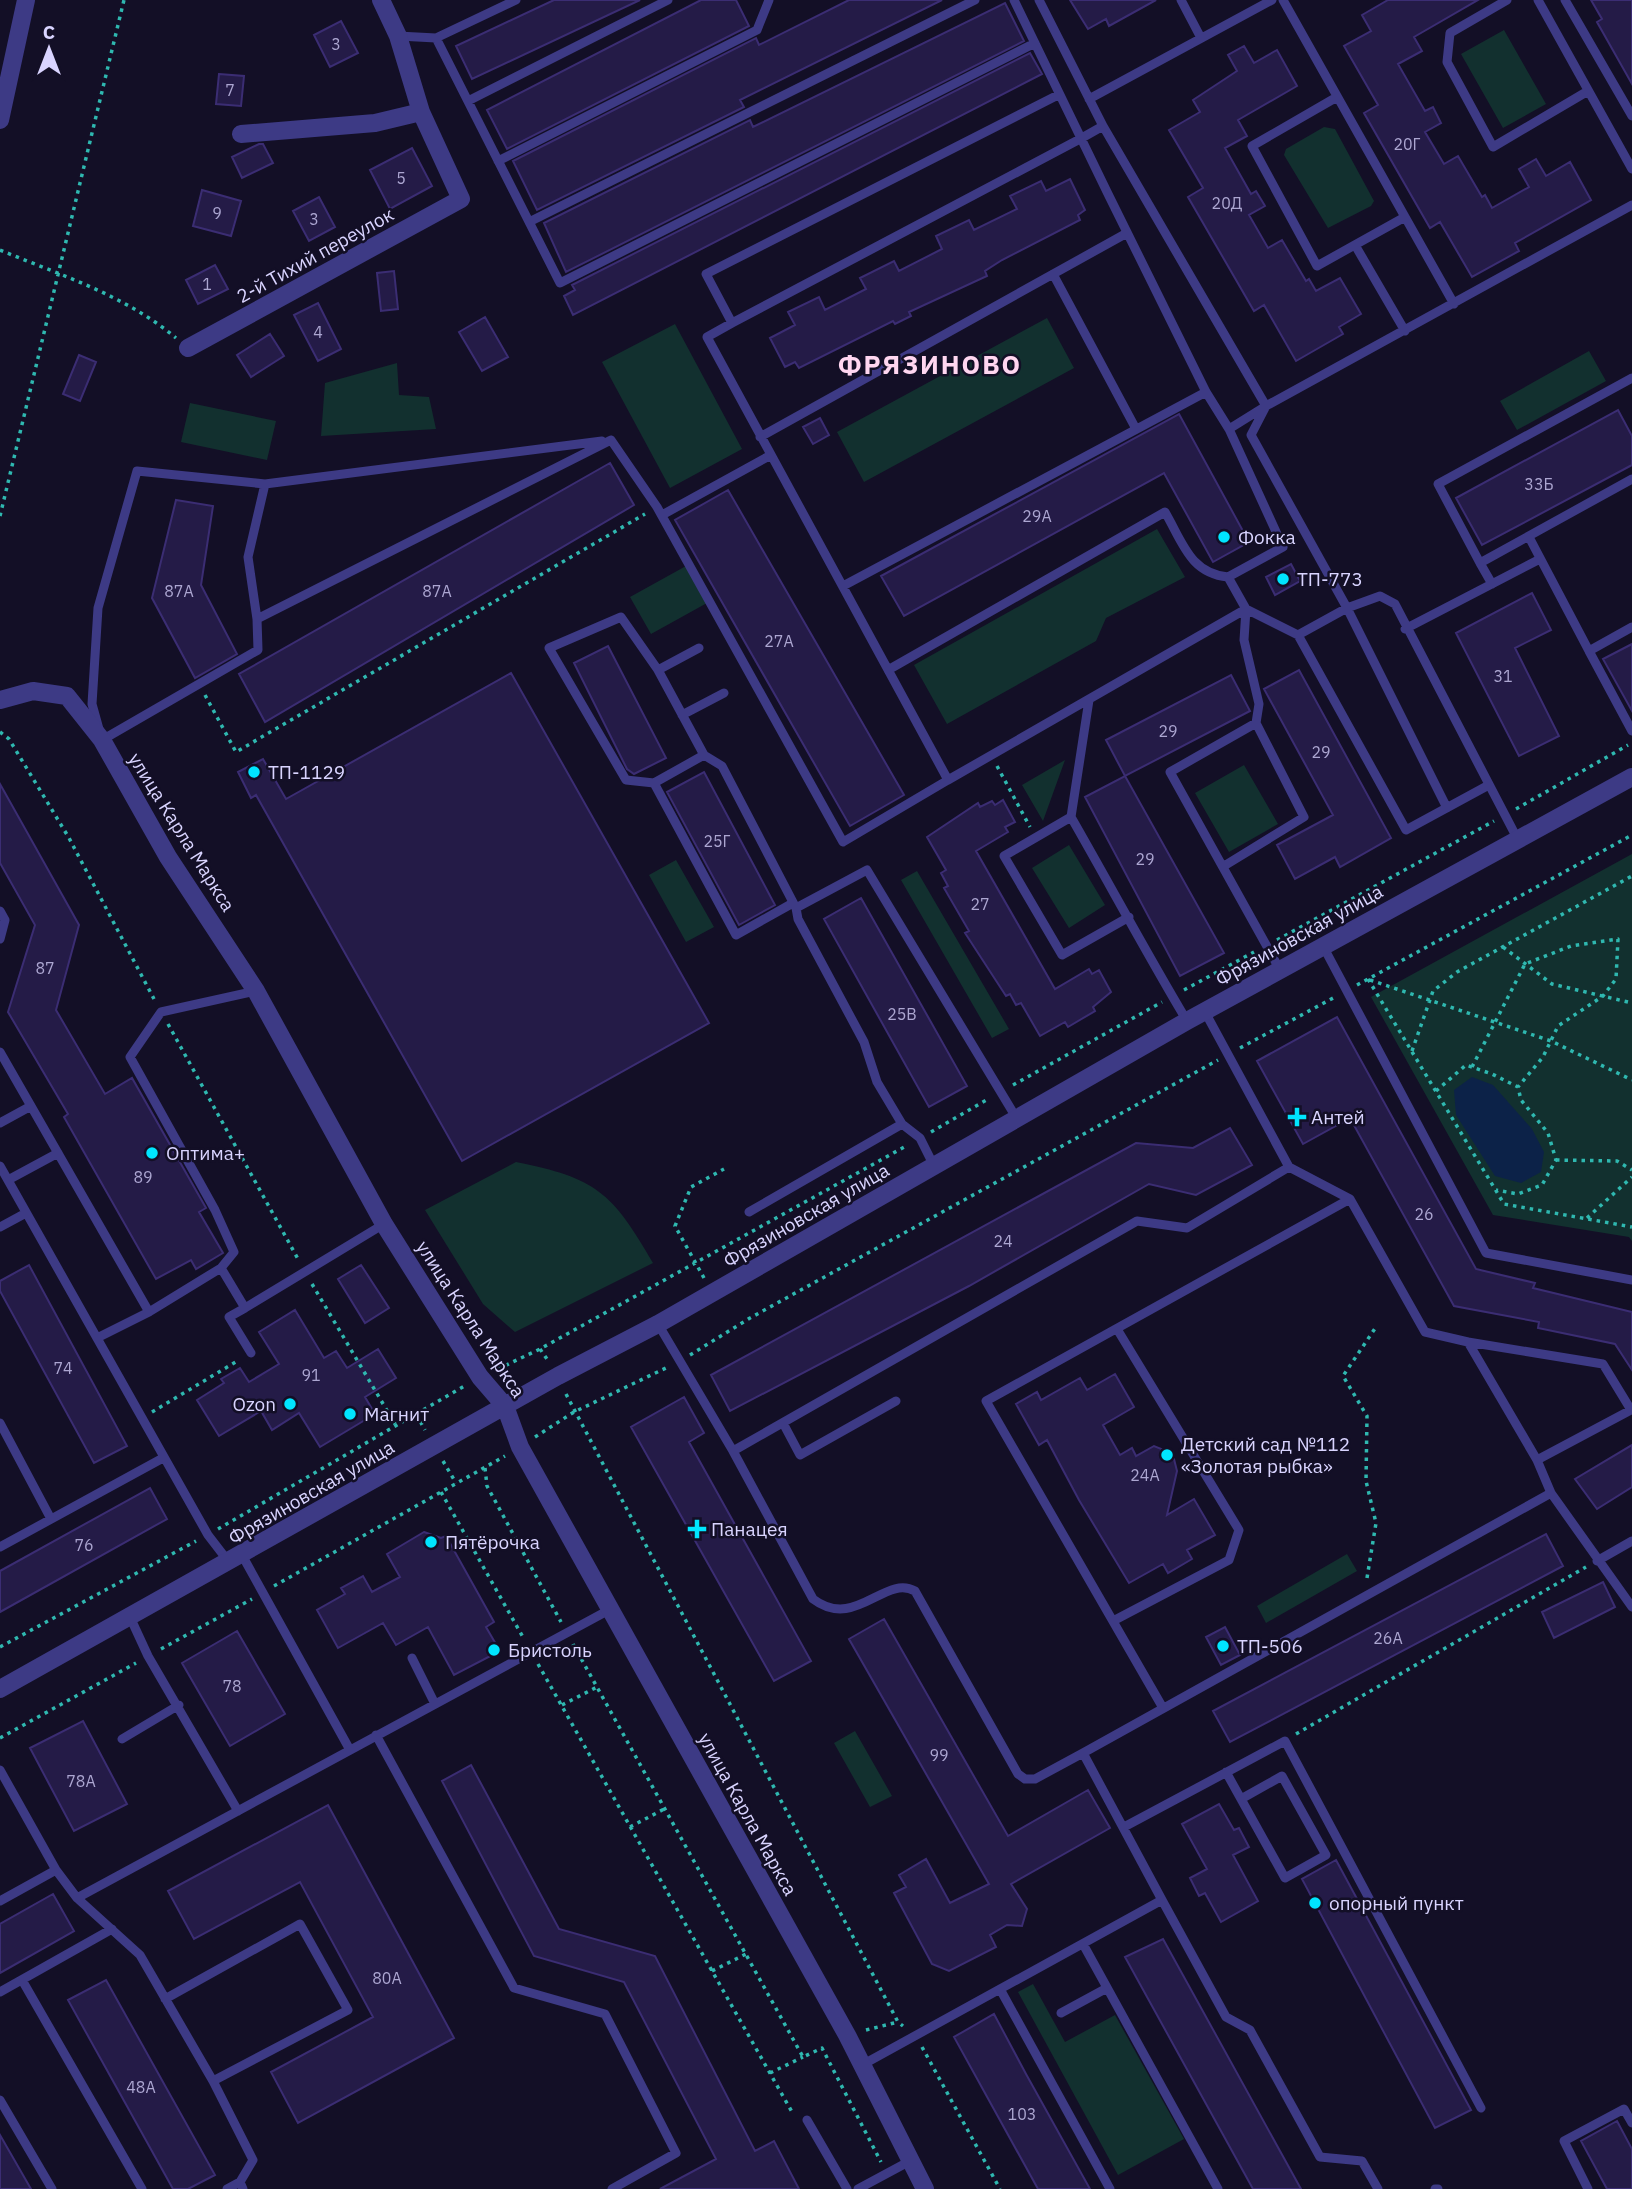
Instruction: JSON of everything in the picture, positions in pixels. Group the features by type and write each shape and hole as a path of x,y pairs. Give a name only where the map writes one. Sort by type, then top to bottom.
{"street":[{"path":"0,120 26,0"},
{"path":"241,134 375,123 421,112 398,36 381,0"},
{"name":"2-й Тихий переулок","path":"188,348 461,199 421,112"},
{"name":"улица Карла Маркса","path":"0,701 15,694 33,691 67,696 102,740 168,857 256,991 384,1224 480,1377 505,1406 520,1447 862,2065 925,2189"},
{"name":"Фрязиновская улица","path":"0,1689 558,1376 658,1324 1187,1021 1632,777"}],"lane":[{"path":"398,36 436,38 516,0"},
{"path":"468,101 668,0"},
{"path":"498,161 757,30 769,0"},
{"path":"529,222 975,0"},
{"path":"888,670 1165,512 1198,568 1210,575 1228,577 1283,547 1229,429 1206,392 1014,0"},
{"path":"1040,0 1103,126 1266,406"},
{"path":"1181,0 1202,38"},
{"path":"1089,99 1272,0"},
{"path":"1283,0 1454,304"},
{"path":"1507,0 1450,33 1447,62 1493,147 1588,91"},
{"path":"1538,0 1632,169"},
{"path":"1565,0 1632,116"},
{"path":"436,38 560,283 1035,43"},
{"path":"732,323 706,274 1058,94"},
{"path":"1337,97 1252,146 1317,266 1405,217"},
{"path":"948,780 707,337 1103,126"},
{"path":"1229,429 1266,406 1632,205"},
{"path":"760,437 1127,233"},
{"path":"1355,245 1405,331"},
{"path":"1054,274 1136,429"},
{"path":"1492,584 1438,484 1632,378"},
{"path":"843,586 1206,392"},
{"path":"1266,406 1251,435 1347,608 1447,807"},
{"path":"611,440 659,511 843,842 1246,609"},
{"path":"265,484 248,557 257,619 258,650 102,740 92,704 98,608 137,471 265,484 611,440"},
{"path":"257,619 611,440"},
{"path":"659,511 771,455"},
{"path":"1480,562 1632,479"},
{"path":"1529,537 1632,732"},
{"path":"1405,629 1540,558"},
{"path":"1224,866 1304,817 1256,723 1259,704 1244,640 1246,609 1228,577"},
{"path":"1298,635 1347,608 1380,596 1395,604 1405,629 1517,838"},
{"path":"1246,609 1298,635 1406,830 1488,786"},
{"path":"704,755 654,783 626,780 549,648 621,617 658,670 704,755 722,766 794,905 798,919 864,1042 877,1082 902,1124 920,1138 934,1166"},
{"path":"1589,651 1632,627"},
{"path":"658,670 699,648"},
{"path":"682,715 724,693"},
{"path":"1089,700 1071,817 1187,1021"},
{"path":"1256,723 1170,772 1280,970"},
{"path":"654,783 736,935 867,870 1017,1119"},
{"path":"1071,817 1004,856 1062,955 1129,918"},
{"path":"0,911 5,920 0,939"},
{"path":"1324,946 1486,1253 1632,1280"},
{"path":"96,1338 149,1312 221,1268 234,1252 215,1210 130,1057 161,1012 256,991"},
{"path":"1205,1012 1289,1167 1350,1199 1425,1332 1468,1342 1604,1364 1631,1410 1537,1460"},
{"path":"0,1052 149,1312"},
{"path":"0,1123 31,1106"},
{"path":"749,1212 902,1124"},
{"path":"8,1180 58,1153"},
{"path":"0,1166 208,1535 236,1559 264,1592 350,1750"},
{"path":"733,1451 1137,1221 1187,1228 1289,1167"},
{"path":"1163,1708 986,1401 1350,1199"},
{"path":"0,1227 26,1213"},
{"path":"251,1353 229,1317 384,1224"},
{"path":"221,1268 245,1308"},
{"path":"658,1324 733,1451 813,1599 824,1607 852,1609 900,1588 915,1591 1018,1774 1025,1779 1035,1779 1083,1753 1551,1493"},
{"path":"1113,1621 1229,1560 1239,1530 1116,1329"},
{"path":"1468,1342 1537,1460 1551,1493 1632,1607"},
{"path":"783,1423 800,1455 896,1401"},
{"path":"0,1423 51,1519"},
{"path":"0,1547 163,1458"},
{"path":"1597,1561 1632,1541"},
{"path":"77,1898 609,1610"},
{"path":"130,1617 148,1656 179,1705 238,1811"},
{"path":"412,1658 435,1704"},
{"path":"122,1739 179,1705"},
{"path":"376,1735 514,1988 605,2014 677,2152 612,2189"},
{"path":"1124,1827 1285,1741 1481,2108"},
{"path":"1083,1753 1226,2017 1250,2030 1320,2157 1362,2161 1378,2189"},
{"path":"0,1770 56,1870 77,1898 139,1955 213,2081 253,2160 242,2186 227,2189"},
{"path":"1226,1772 1285,1878 1326,1855 1282,1776 1241,1798"},
{"path":"0,1901 56,1870"},
{"path":"862,2065 1162,1900"},
{"path":"165,1999 300,1924 348,2010 213,2081"},
{"path":"0,1992 112,1928"},
{"path":"1083,1944 1218,2189"},
{"path":"22,1980 142,2189"},
{"path":"1061,2013 1107,1988"},
{"path":"1000,1989 1110,2189"},
{"path":"0,2100 52,2189"},
{"path":"1588,2189 1564,2141 1624,2109 1632,2123"},
{"path":"807,2120 848,2189"},
{"path":"859,2189 910,2161"}],"path":[{"path":"0,516 124,0"},
{"path":"0,250 95,288 152,318 188,348"},
{"path":"199,684 236,752 659,511"},
{"path":"0,732 9,739 69,838 161,1012 305,1272 395,1424"},
{"path":"0,1647 208,1535 395,1424 480,1377 540,1349 1632,743"},
{"path":"992,755 1036,838"},
{"path":"0,1738 485,1468 574,1412 680,1361 750,1318 1632,835"},
{"path":"1412,1051 1433,991 1457,972 1632,876"},
{"path":"1472,1067 1525,964 1571,946 1618,939 1616,979 1603,996 1558,1026 1543,1057 1518,1087"},
{"path":"1503,947 1552,984 1632,1003"},
{"path":"1368,979 1551,1041 1632,1080"},
{"path":"1368,979 1504,1204 1632,1227"},
{"path":"1436,1091 1466,1065 1518,1087"},
{"path":"1496,1190 1518,1194 1542,1185 1556,1160 1548,1133 1521,1100 1518,1087"},
{"path":"1556,1160 1617,1161 1632,1170"},
{"path":"712,1293 675,1226 691,1186 724,1169"},
{"path":"1587,1219 1632,1177"},
{"path":"1363,1597 1376,1523 1366,1481 1367,1416 1342,1376 1376,1327"},
{"path":"540,1349 558,1376 574,1412 898,2021 915,2036 1000,2189"},
{"path":"142,1419 251,1353"},
{"path":"416,1413 456,1483"},
{"path":"485,1468 487,1486 803,2057"},
{"path":"441,1492 792,2112"},
{"path":"1285,1741 1597,1561"},
{"path":"562,1705 599,1686"},
{"path":"630,1827 666,1808"},
{"path":"712,1971 746,1954"},
{"path":"770,2073 822,2048 887,2173"}],"green space":[{"path":"1504,30 1546,104 1503,128 1461,54"},
{"path":"1324,127 1335,129 1374,201 1371,206 1328,228 1284,155 1286,149"},
{"path":"1047,318 1074,368 864,482 837,432"},
{"path":"675,324 742,449 670,488 602,362"},
{"path":"1589,351 1606,381 1517,430 1500,401"},
{"path":"397,363 399,395 429,397 436,429 321,436 325,383"},
{"path":"190,403 276,421 267,460 181,442"},
{"path":"1157,529 1185,577 1106,618 1096,641 947,724 914,665"},
{"path":"686,566 707,603 651,634 630,597"},
{"path":"1065,760 1043,821 1022,785"},
{"path":"1244,765 1278,824 1229,852 1195,793"},
{"path":"1069,845 1105,905 1069,928 1032,868"},
{"path":"1632,854 1632,1241 1629,1237 1493,1215 1371,997"},
{"path":"676,860 714,927 686,942 649,875"},
{"path":"917,871 1009,1029 992,1038 901,880"},
{"path":"516,1162 565,1175 584,1182 599,1192 626,1220 653,1263 515,1332 483,1304 425,1210"},
{"path":"1347,1554 1357,1571 1266,1623 1257,1606"},
{"path":"855,1731 892,1796 870,1807 834,1743"},
{"path":"1033,1984 1065,2042 1115,2015 1184,2139 1118,2175 1018,1992"}],"water":[{"path":"1472,1077 1493,1085 1532,1129 1544,1152 1541,1172 1521,1183 1495,1176 1456,1115 1454,1090"}],"building":[{"path":"554,0 640,0 472,79 456,46"},
{"path":"701,0 736,0 749,26 507,149 487,110"},
{"path":"849,0 942,0 740,100 744,107 537,210 513,161 756,38 759,45"},
{"path":"1070,0 1156,0 1109,26 1106,19 1088,29"},
{"path":"1388,0 1478,0 1414,37 1422,51 1398,64 1425,111 1433,107 1441,123 1425,132 1444,164 1458,156 1482,197 1485,195 1492,208 1529,187 1519,169 1536,159 1546,176 1570,162 1591,200 1515,243 1519,251 1472,277 1440,222 1430,228 1364,113 1378,105 1344,46 1371,31 1362,15"},
{"path":"1591,0 1632,0 1632,84 1597,22 1602,19"},
{"path":"1005,3 1024,41 566,272 544,223 750,120 753,127"},
{"path":"341,21 358,53 330,67 314,35"},
{"path":"1244,46 1254,63 1277,50 1297,86 1238,120 1247,136 1225,148 1251,194 1256,191 1265,206 1249,215 1268,248 1282,240 1306,281 1309,279 1316,291 1340,278 1361,314 1339,327 1343,334 1296,361 1264,305 1254,311 1188,197 1203,188 1169,130 1200,112 1193,100 1237,71 1228,55"},
{"path":"1030,53 1042,74 573,315 564,296 575,290 572,285"},
{"path":"219,74 244,76 241,106 216,104"},
{"path":"263,144 273,163 242,178 232,157"},
{"path":"412,148 432,186 390,209 370,170"},
{"path":"1070,179 1085,210 1078,215 1080,220 1002,260 985,271 987,276 909,312 911,316 895,324 893,321 799,368 795,362 785,367 770,338 795,325 788,312 819,297 825,310 866,289 860,278 894,261 899,271 942,249 936,236 969,220 974,230 1017,209 1010,196 1041,181 1046,191"},
{"path":"202,190 241,201 231,236 193,226"},
{"path":"319,197 335,227 309,241 293,211"},
{"path":"215,265 228,289 198,304 186,280"},
{"path":"394,271 398,309 381,311 377,273"},
{"path":"318,303 341,349 318,361 294,315"},
{"path":"485,317 508,357 482,371 459,332"},
{"path":"270,334 284,356 251,377 237,355"},
{"path":"79,355 96,362 80,401 63,394"},
{"path":"1618,410 1632,436 1632,465 1482,545 1456,498"},
{"path":"1179,414 1249,542 1213,562 1164,473 904,616 881,576"},
{"path":"820,418 829,435 813,444 803,427"},
{"path":"610,463 634,505 265,722 239,674"},
{"path":"728,490 904,795 850,826 675,520"},
{"path":"176,500 213,506 201,585 237,654 195,678 152,598"},
{"name":"ТП-773","path":"1291,564 1300,581 1275,595 1266,577"},
{"path":"1532,593 1551,630 1515,648 1559,736 1519,756 1456,633"},
{"path":"1632,644 1632,711 1603,659"},
{"path":"608,646 666,758 634,774 627,769 574,663"},
{"path":"1299,670 1391,838 1340,867 1335,857 1295,879 1277,845 1333,815 1264,689"},
{"path":"511,673 709,1023 462,1161 256,795 251,798 238,772 263,759 286,799"},
{"path":"1231,675 1250,711 1125,776 1106,740"},
{"path":"704,772 775,905 739,925 667,792"},
{"path":"1125,776 1224,953 1180,976 1085,797"},
{"path":"0,784 79,925 56,1010 105,1094 132,1078 206,1208 199,1212 223,1253 196,1269 191,1260 156,1279 64,1117 68,1114 8,1012 35,925 0,863"},
{"path":"1003,800 1015,822 1005,827 1008,832 976,851 1055,989 1089,969 1092,974 1099,970 1111,992 1093,1007 1095,1011 1068,1027 1065,1022 1040,1036 1021,1003 1016,1005 1010,994 1006,996 965,933 969,931 944,888 948,886 941,873 946,870 927,837 978,803 980,807 992,801 995,805"},
{"path":"861,898 967,1086 929,1107 824,919"},
{"path":"1337,1017 1476,1269 1535,1283 1533,1288 1632,1312 1632,1370 1615,1344 1538,1328 1539,1322 1454,1306 1350,1118 1303,1144 1257,1061"},
{"path":"1230,1128 1252,1165 1196,1195 1149,1184 969,1286 730,1411 711,1375 1136,1143 1193,1148"},
{"path":"29,1265 127,1446 94,1463 0,1291 0,1281"},
{"path":"361,1265 389,1308 365,1323 338,1279"},
{"path":"295,1310 324,1358 336,1351 347,1368 378,1349 396,1378 365,1397 375,1414 320,1447 299,1413 272,1430 261,1411 219,1436 197,1400 224,1383 221,1379 240,1368 249,1382 279,1364 259,1332"},
{"path":"1115,1374 1134,1407 1103,1425 1120,1455 1132,1448 1136,1456 1154,1446 1164,1450 1174,1459 1177,1471 1167,1515 1194,1499 1215,1535 1187,1550 1192,1559 1168,1573 1163,1564 1129,1583 1047,1440 1039,1445 1016,1404 1037,1392 1041,1400 1080,1378 1087,1390"},
{"path":"684,1397 704,1433 689,1442 811,1661 774,1681 631,1427"},
{"path":"1632,1445 1632,1487 1597,1509 1575,1479"},
{"path":"150,1488 167,1519 0,1612 0,1571"},
{"path":"424,1532 441,1538 446,1536 494,1622 486,1627 500,1651 454,1675 428,1627 396,1645 383,1623 338,1648 317,1610 345,1594 341,1588 363,1576 372,1592 400,1577 387,1554"},
{"path":"1546,1534 1563,1566 1230,1742 1213,1711"},
{"path":"1603,1582 1615,1607 1554,1638 1542,1612"},
{"path":"884,1619 1008,1836 1088,1790 1110,1828 1011,1884 1027,1909 1022,1926 1007,1925 990,1935 996,1947 949,1971 932,1964 894,1893 906,1887 899,1875 926,1859 950,1903 989,1884 849,1639"},
{"name":"ТП-506","path":"1225,1627 1240,1655 1221,1665 1206,1637"},
{"path":"237,1631 285,1714 230,1746 182,1663"},
{"path":"83,1721 127,1804 74,1831 30,1748"},
{"path":"471,1765 559,1929 655,1956 755,2151 774,2141 799,2189 660,2189 716,2159 624,1982 534,1956 442,1781"},
{"path":"1219,1804 1234,1830 1239,1828 1249,1847 1233,1855 1258,1901 1221,1922 1205,1893 1199,1896 1190,1878 1207,1869 1182,1824"},
{"path":"328,1805 454,2038 298,2123 271,2072 373,2017 300,1882 194,1939 168,1891"},
{"path":"1336,1860 1471,2110 1435,2128 1302,1879"},
{"path":"53,1894 74,1931 0,1973 0,1924"},
{"path":"1163,1939 1301,2189 1253,2189 1125,1957"},
{"path":"106,1980 215,2175 188,2189 173,2189 68,2000"},
{"path":"994,2014 1090,2189 1038,2189 954,2037"},
{"path":"1617,2121 1632,2149 1632,2189 1607,2189 1581,2141"},
{"path":"0,2135 31,2189 0,2189"}],"place":[{"name":"Фокка","path":"1224,537"},
{"name":"ТП-773","path":"1283,579"},
{"name":"ТП-1129","path":"254,772"},
{"name":"Антей","path":"1297,1117"},
{"name":"Оптима+","path":"152,1153"},
{"name":"Ozon","path":"290,1404"},
{"name":"Магнит","path":"350,1414"},
{"name":"Детский сад №112 «Золотая рыбка»","path":"1167,1455"},
{"name":"Панацея","path":"697,1529"},
{"name":"Пятёрочка","path":"431,1542"},
{"name":"ТП-506","path":"1223,1646"},
{"name":"Бристоль","path":"494,1650"},
{"name":"опорный пункт","path":"1315,1903"}],"district":[{"name":"ФРЯЗИНОВО","path":"930,364"}]}
